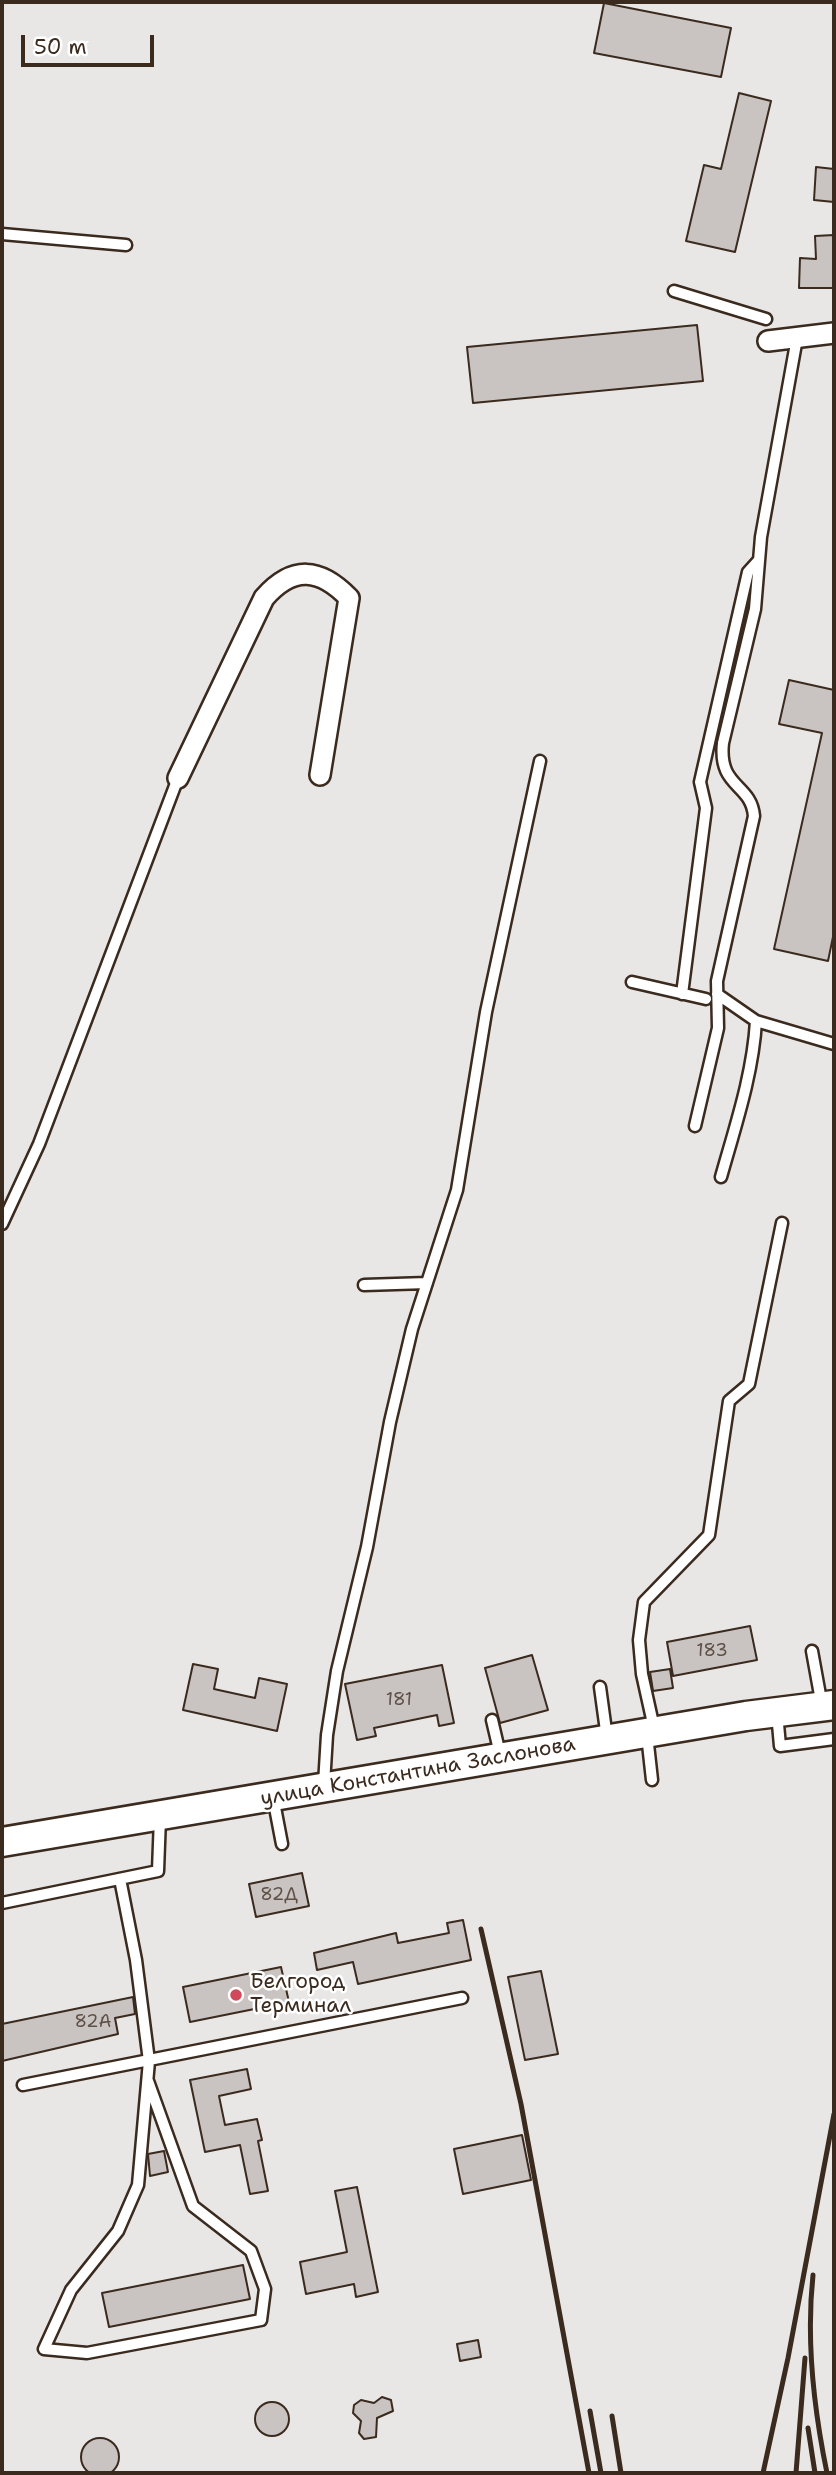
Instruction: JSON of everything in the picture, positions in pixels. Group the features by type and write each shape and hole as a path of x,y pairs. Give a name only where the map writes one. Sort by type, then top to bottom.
{"street":[{"path":"768,341 834,333"},
{"path":"178,778 264,598 281,579 310,575 331,579 349,598 320,775"},
{"name":"улица Константина Заслонова","path":"2,1842 650,1732 828,1706"}],"lane":[{"path":"2,234 126,245"},
{"path":"674,291 766,319"},
{"path":"695,1126 718,1028 718,974 754,816 751,800 726,772 722,755 755,609 758,561 797,338"},
{"path":"682,994 706,808 700,782 748,572 758,561"},
{"path":"323,1788 327,1735 337,1671 367,1547 401,1373 457,1190 486,1012 540,761"},
{"path":"2,1224 39,1144 178,778"},
{"path":"632,982 706,999"},
{"path":"718,994 756,1021 834,1045"},
{"path":"721,1177 739,1114 755,1040 756,1021"},
{"path":"652,1780 650,1732 639,1640 644,1602 709,1535 729,1401 749,1384 782,1223"},
{"path":"364,1285 427,1283"},
{"path":"812,1651 828,1706"},
{"path":"600,1687 607,1740"},
{"path":"777,1713 780,1746 834,1739"},
{"path":"492,1720 501,1757"},
{"path":"273,1796 282,1844"},
{"path":"2,1903 158,1871 160,1815"},
{"path":"120,1879 136,1960 149,2061 138,2185 118,2231 71,2290 44,2350 87,2353 261,2319 265,2289 251,2251 193,2206 148,2081"},
{"path":"23,2085 462,1998"}],"shaded area":[{"path":"2,2 834,2 834,2473 2,2473"}],"building":[{"path":"604,3 731,28 721,77 594,53"},
{"path":"739,93 771,101 735,252 686,241 704,165 721,169"},
{"path":"816,167 834,169 834,202 814,200"},
{"path":"834,235 834,288 799,288 800,258 816,259 815,236"},
{"path":"697,325 703,381 473,403 467,347"},
{"path":"789,680 834,690 834,932 828,961 774,949 822,733 779,724"},
{"path":"750,1626 757,1660 673,1676 667,1642"},
{"path":"532,1655 548,1710 500,1723 485,1668"},
{"path":"193,1664 218,1669 214,1689 255,1698 259,1678 287,1684 277,1731 183,1710"},
{"path":"442,1665 454,1723 439,1726 437,1715 374,1728 376,1736 357,1740 345,1684"},
{"path":"670,1669 673,1688 653,1691 650,1672"},
{"path":"302,1873 309,1906 256,1917 249,1884"},
{"path":"463,1920 471,1960 358,1984 353,1962 317,1970 314,1953 396,1933 398,1943 449,1933 447,1923"},
{"name":"Белгород Терминал","path":"281,1967 289,2002 190,2022 183,1987"},
{"path":"541,1971 558,2054 525,2060 508,1977"},
{"path":"133,1997 135,2014 115,2018 118,2034 2,2061 2,2024"},
{"path":"247,2069 251,2089 219,2096 225,2125 257,2119 262,2140 258,2141 268,2191 250,2194 240,2145 205,2152 190,2080"},
{"path":"522,2135 531,2180 463,2194 454,2149"},
{"path":"164,2151 168,2172 150,2176 148,2154"},
{"path":"357,2187 378,2292 356,2297 354,2284 306,2294 300,2262 347,2252 335,2191"},
{"path":"243,2265 250,2299 109,2327 102,2293"},
{"path":"478,2340 481,2357 460,2361 457,2344"},
{"path":"382,2397 391,2400 393,2411 377,2418 376,2437 364,2439 359,2433 361,2421 353,2413 354,2405 361,2400 374,2403"},
{"path":"272,2402 284,2407 289,2419 284,2431 272,2436 260,2431 255,2419 260,2407"},
{"path":"100,2438 113,2444 119,2457 113,2470 100,2476 87,2470 81,2457 87,2444"}],"railway":[{"path":"481,1929 521,2104 589,2473"},
{"path":"763,2473 788,2358 834,2114"},
{"path":"813,2275 810,2324 812,2375 827,2473"},
{"path":"796,2473 805,2358"},
{"path":"590,2411 601,2473"},
{"path":"612,2416 621,2473"},
{"path":"808,2428 815,2473"}],"place":[{"name":"Белгород Терминал","path":"236,1995"}]}
